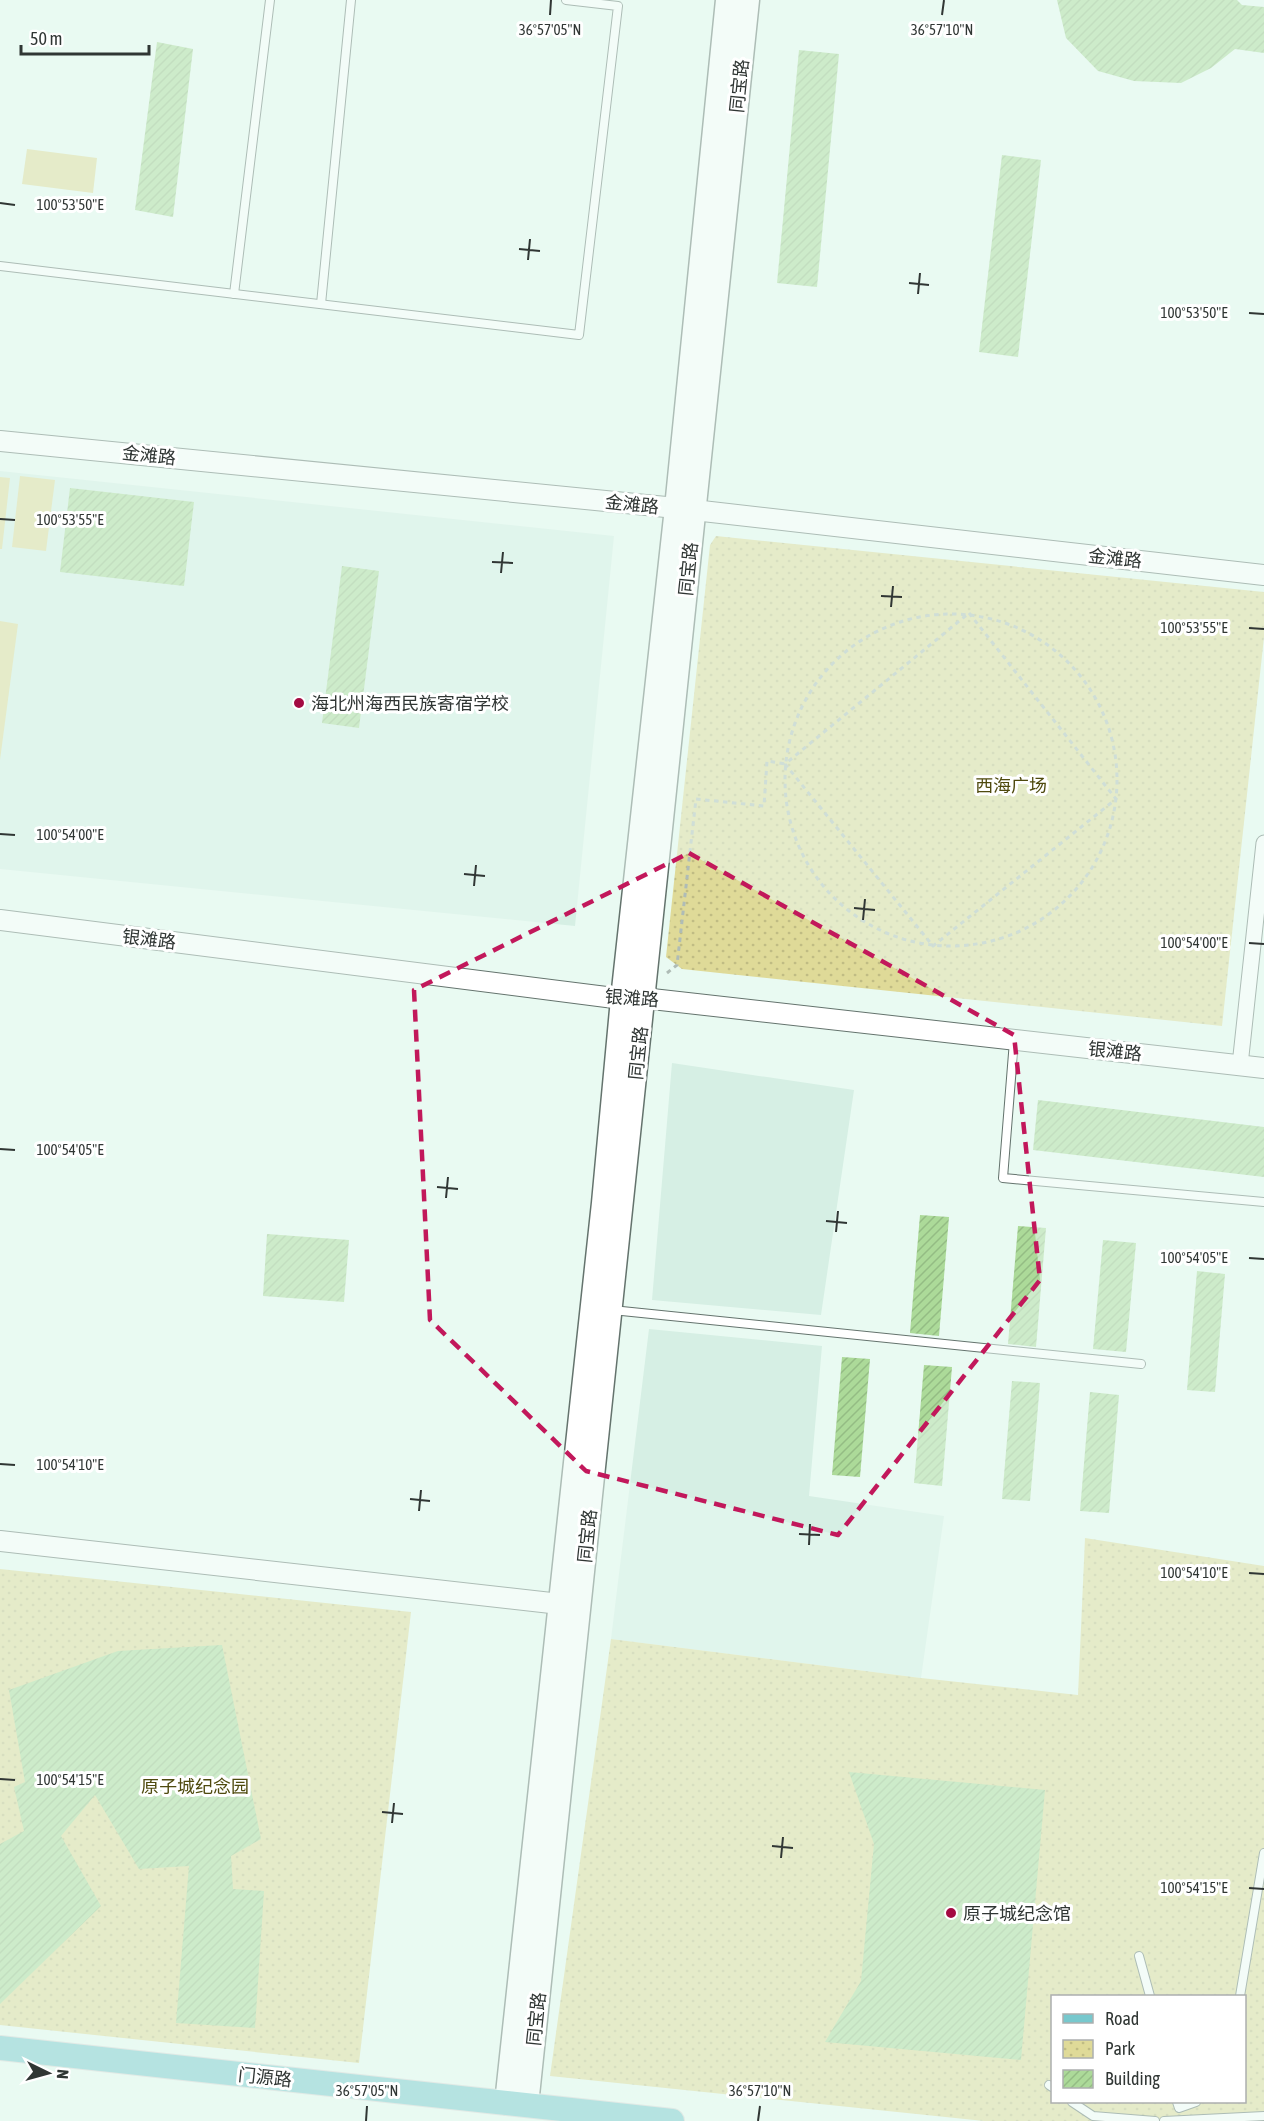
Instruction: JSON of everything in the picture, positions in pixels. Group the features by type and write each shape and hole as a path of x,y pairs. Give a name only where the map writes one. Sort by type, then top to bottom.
{"main road":[{"name":"同宝路","path":"685,509 727,0"},
{"name":"同宝路","path":"570,1604 610,1310 633,998 685,509 748,0"},
{"name":"同宝路","path":"517,2104 570,1604 602,1215 633,998"},
{"name":"门源路","path":"0,2048 672,2121"}],"street":[{"name":"金滩路","path":"0,441 685,509 1264,575"},
{"path":"1240,1065 1264,843"},
{"name":"银滩路","path":"0,920 633,998 1264,1068"},
{"path":"0,1541 570,1604"}],"lane":[{"path":"234,294 270,0"},
{"path":"321,304 351,0"},
{"path":"0,266 579,335 618,6 566,0"},
{"path":"1015,1040 1003,1178 1264,1202"},
{"path":"610,1310 1141,1364"},
{"path":"1240,1995 1264,1853"},
{"path":"1139,1956 1150,1995"},
{"path":"1074,2103 1093,2116 1155,2121"},
{"path":"1177,2103 1179,2108 1193,2103"},
{"path":"1164,2121 1264,2116"}],"path":[{"path":"785,764 969,613"},
{"path":"969,613 1116,799"},
{"path":"969,613 1020,627 1064,656 1096,697 1114,747 1116,799 1102,849 1074,893 1033,925 985,944 933,946 883,933 839,904 807,864 788,816 785,764 798,713 827,668 867,634 917,616 969,613"},
{"path":"667,973 677,965 696,799 764,806 767,761 785,764 933,946"},
{"path":"933,946 1116,799"}],"highlighted area":[{"path":"689,853 1014,1035 1040,1280 838,1535 586,1471 430,1320 414,990"}],"shaded area":[{"name":"海北州海西民族寄宿学校","path":"0,471 614,536 575,926 0,869"},
{"path":"672,1063 854,1090 821,1315 652,1300"},
{"path":"649,1329 822,1346 809,1496 944,1516 921,1678 611,1639"}],"green space":[{"path":"27,149 97,158 93,193 22,184"},
{"path":"20,476 55,480 46,551 12,547"},
{"path":"0,477 10,478 2,549 0,549"},
{"name":"西海广场","path":"716,536 1264,592 1264,637 1222,1026 682,969 666,957 710,545"},
{"path":"0,621 18,624 0,760"},
{"path":"1085,1538 1264,1566 1264,2121 984,2121 550,2076 611,1639 921,1678 1078,1695"},
{"name":"原子城纪念园","path":"0,1569 411,1612 359,2063 0,2025"}],"building":[{"path":"1057,0 1237,0 1242,5 1264,7 1264,53 1235,49 1211,68 1181,83 1134,81 1098,71 1066,38"},
{"path":"157,42 193,49 173,217 135,210"},
{"path":"799,50 839,54 817,287 777,283"},
{"path":"1002,155 1041,160 1018,357 979,352"},
{"path":"70,488 194,502 184,586 60,572"},
{"path":"342,566 379,571 359,728 322,723"},
{"path":"1038,1100 1264,1127 1264,1177 1033,1150"},
{"path":"920,1215 949,1217 939,1336 910,1333"},
{"path":"1018,1226 1046,1228 1036,1347 1008,1344"},
{"path":"267,1234 349,1240 344,1302 263,1296"},
{"path":"1103,1240 1136,1243 1126,1352 1093,1349"},
{"path":"1197,1271 1225,1274 1215,1392 1187,1390"},
{"path":"842,1357 870,1359 860,1477 832,1475"},
{"path":"924,1365 952,1367 942,1486 914,1483"},
{"path":"1012,1381 1040,1383 1030,1501 1002,1499"},
{"path":"1090,1392 1119,1395 1109,1513 1080,1511"},
{"path":"222,1645 261,1839 231,1856 233,1889 264,1891 255,2028 176,2023 189,1866 139,1869 95,1795 61,1836 101,1906 0,2004 0,1844 24,1831 14,1787 25,1782 9,1690 118,1651"},
{"name":"原子城纪念馆","path":"849,1772 1045,1790 1021,2060 825,2042 861,1981 874,1844"}],"place":[{"name":"海北州海西民族寄宿学校","path":"299,703"},
{"name":"原子城纪念馆","path":"951,1913"}]}
